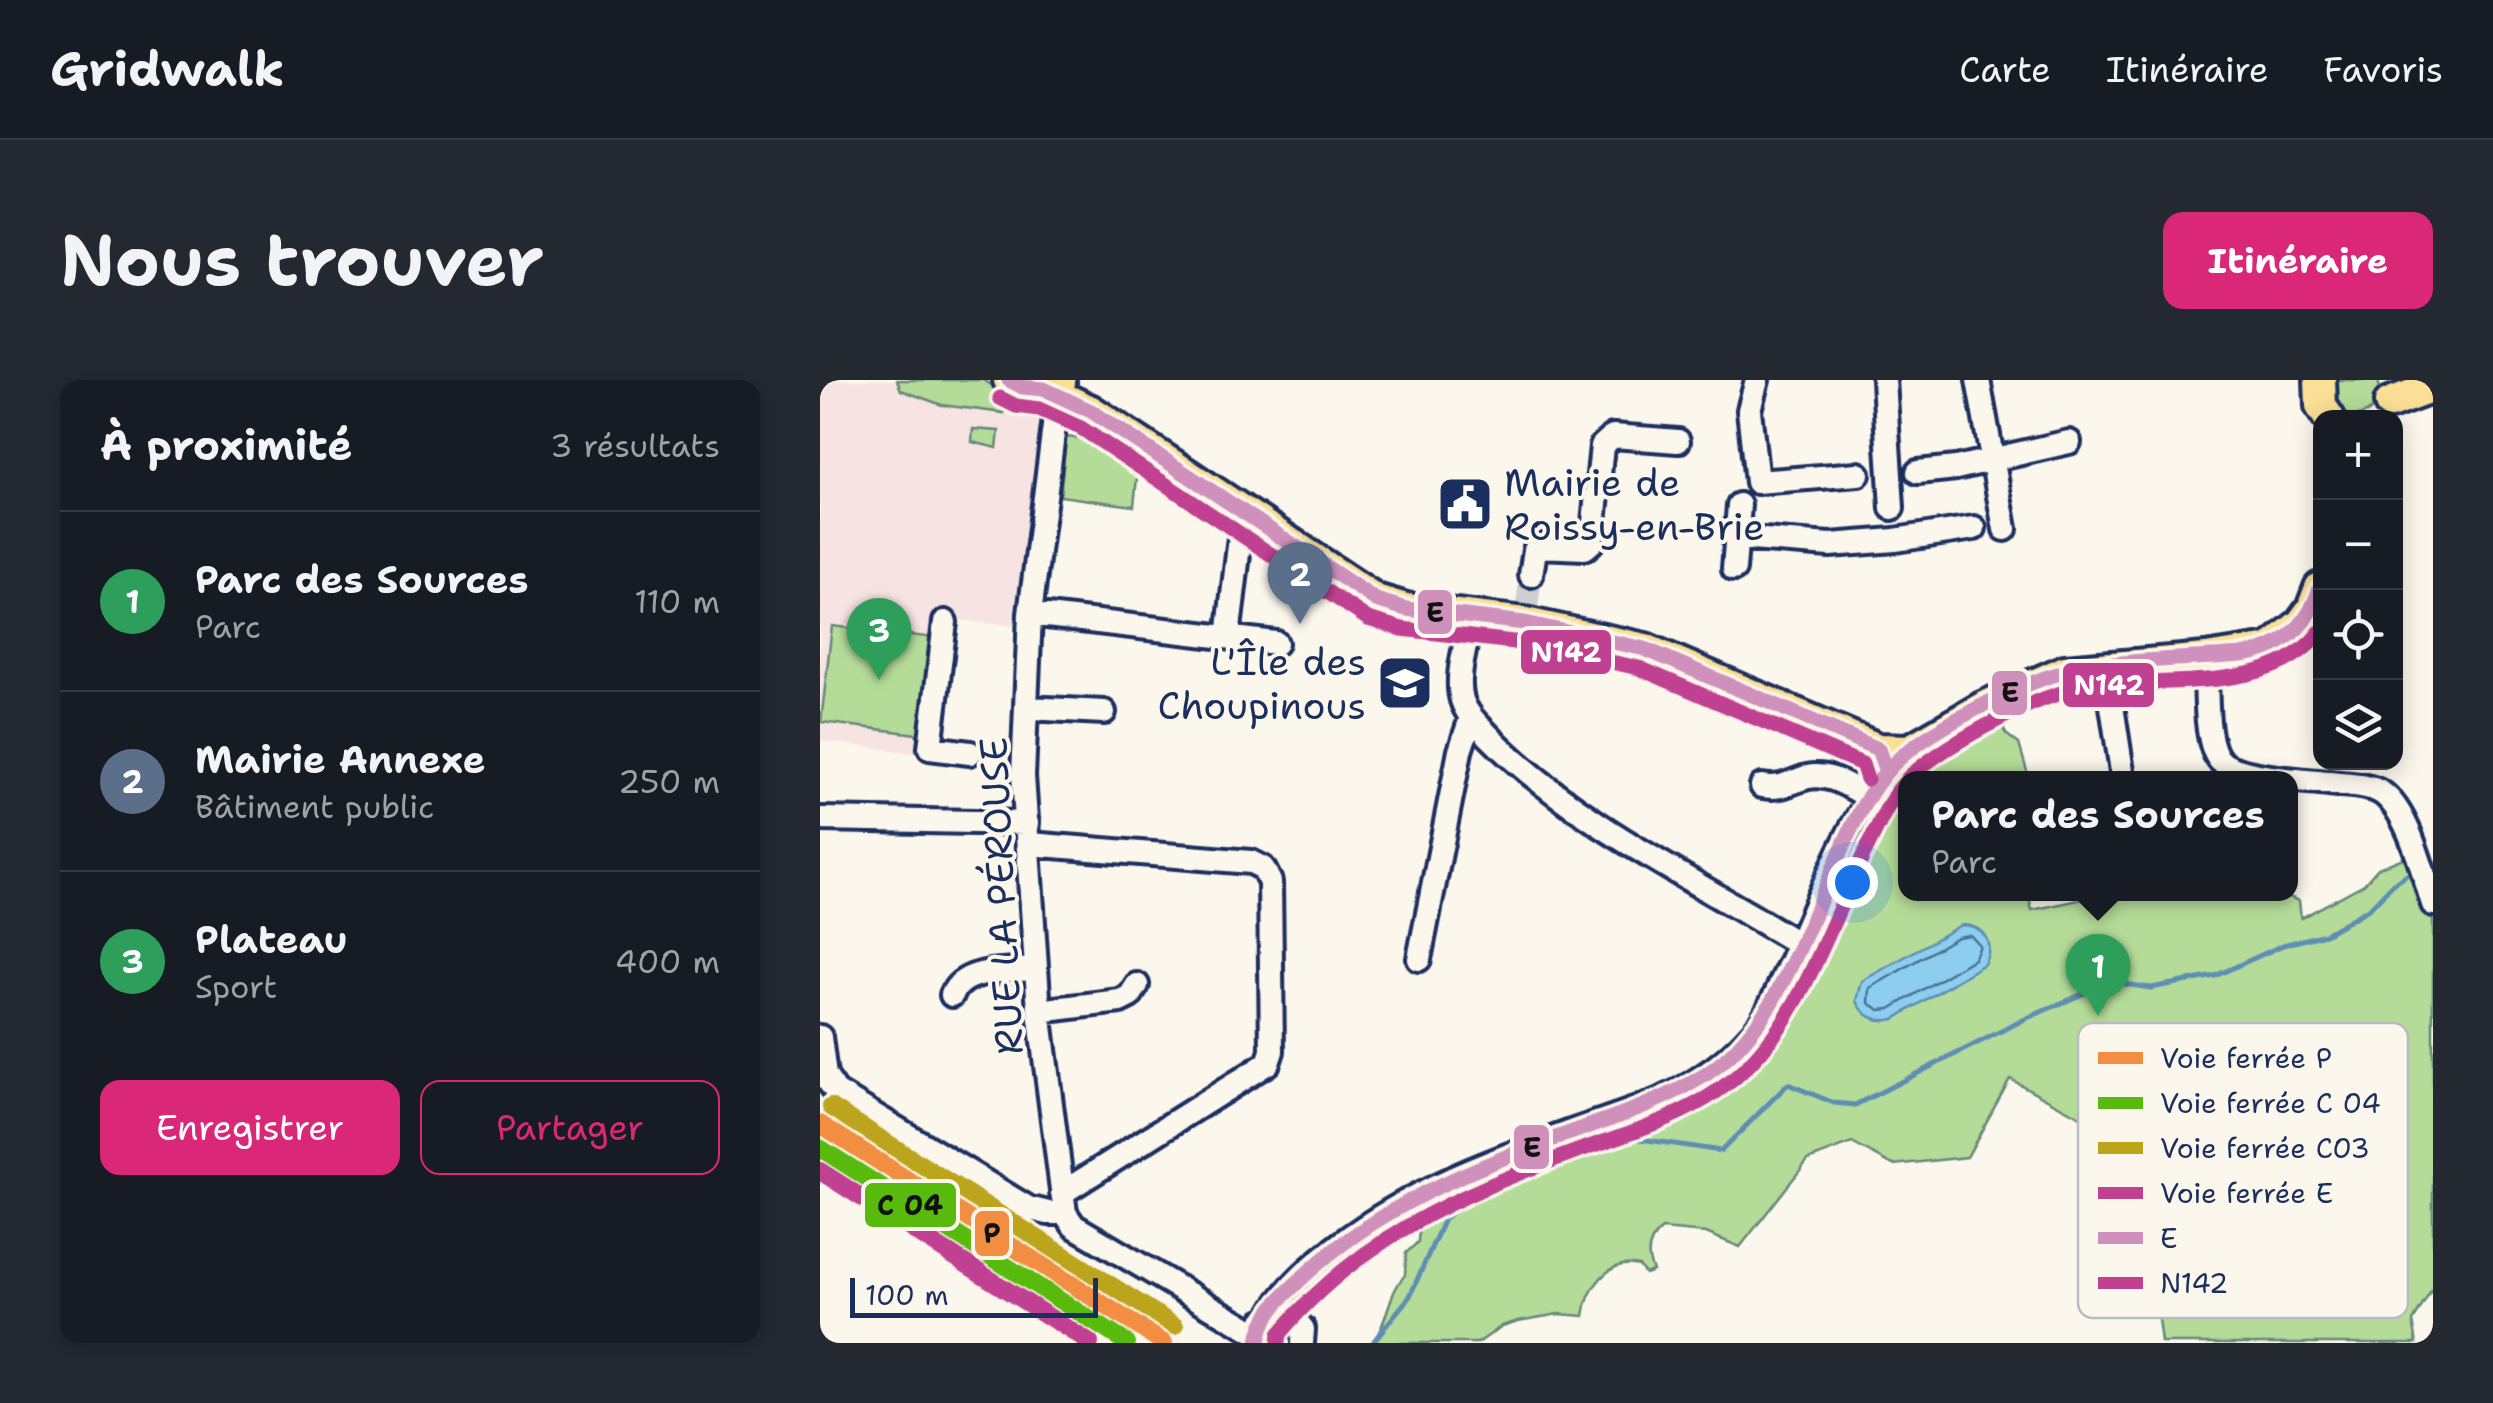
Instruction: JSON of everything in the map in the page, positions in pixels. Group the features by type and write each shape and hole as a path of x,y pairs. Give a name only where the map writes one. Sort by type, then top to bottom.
{"main road":[{"path":"1009,380 1022,387 1055,388 1376,600 1406,609 1471,618 1526,614 1668,656 1882,760 1910,750 2052,675 2259,652 2280,644 2312,609 2319,590"},
{"path":"2387,400 2433,386"}],"street":[{"path":"1757,380 1749,410 1757,482 1858,474"},
{"path":"1884,380 1894,524"},
{"path":"1978,380 2005,530"},
{"name":"RUE LA PÉROUSE","path":"1055,388 1030,614 1023,776 1036,969 1063,1203"},
{"path":"1531,576 1535,550 1540,545 1583,548 1592,542 1602,446 1606,439 1613,436 1678,442"},
{"path":"1918,472 2069,442"},
{"path":"1734,569 1739,505"},
{"path":"1228,637 1244,512"},
{"path":"1736,538 1830,545 1894,524 1974,528"},
{"path":"1030,614 1276,643"},
{"path":"1471,618 1460,690 1472,718 1528,774 1576,810 1799,944"},
{"path":"946,622 930,748 970,753"},
{"path":"2206,659 2212,740 2220,771"},
{"path":"2106,667 2122,771"},
{"path":"1026,708 1104,712"},
{"path":"1420,959 1460,751 1472,718"},
{"path":"1262,1330 1282,1294 1356,1233 1420,1192 1486,1162 1669,1096 1727,1059 1756,1030 1841,849 1870,798 1882,760"},
{"path":"1762,786 1779,788 1800,779 1821,777 1843,783 1870,798"},
{"path":"2298,780 2378,790 2399,814 2431,898"},
{"path":"820,819 1028,833 1250,862 1264,869 1270,882 1272,1050 1266,1065 1048,1213 1028,1208 827,1080 820,1037"},
{"path":"952,994 968,976 1036,969"},
{"path":"1040,1011 1122,1001 1133,994 1137,985"},
{"path":"1063,1203 1074,1226 1262,1330"},
{"path":"1303,1337 1310,1270"},
{"path":"1262,1330 1284,1313 1303,1337"}],"shaded area":[{"path":"820,380 983,380 1043,415 1016,626 938,618 923,754 820,741"},
{"path":"820,1113 1180,1343 1128,1343 820,1148"}],"green space":[{"path":"897,380 983,380 1007,394 1004,413 942,405 901,390"},
{"path":"2332,380 2378,380 2380,390 2371,410 2337,410"},
{"path":"973,429 999,431 997,448 972,442"},
{"path":"1066,437 1116,443 1139,459 1134,506 1060,496"},
{"path":"832,626 936,638 925,735 821,722"},
{"path":"1996,714 2006,734 2019,744 2027,771 1898,771 1898,901 2030,901 2032,910 2074,901 2298,901 2301,918 2364,884 2378,868 2416,853 2433,904 2433,1288 2413,1321 2417,1343 2161,1343 2158,1318 2408,1318 2408,1023 2078,1023 2078,1116 2010,1079 1967,1157 1893,1165 1852,1143 1808,1160 1740,1247 1706,1233 1662,1229 1649,1248 1653,1271 1645,1274 1639,1266 1628,1264 1609,1271 1595,1286 1584,1316 1559,1314 1518,1321 1502,1326 1478,1343 1372,1343 1405,1275 1406,1253 1418,1242 1421,1192 1669,1096 1755,1030 1886,772"}],"water":[{"path":"1961,925 1976,928 1988,942 1984,964 1894,1019 1877,1019 1863,1011 1857,1001 1862,981"}],"waterway":[{"path":"1372,1343 1410,1296 1444,1219 1490,1182 1607,1150 1634,1138 1721,1151 1788,1084 1834,1103 1855,1105 2025,1019 2110,982 2151,988 2215,976 2283,945 2325,934 2370,908 2392,885 2413,871"}],"tunnel":[{"path":"1527,606 1531,575"}],"rail line":[{"name":"C03","path":"831,1107 1175,1326"},
{"name":"P","path":"820,1124 1164,1343"},
{"name":"E","path":"820,1171 1090,1343"}],"transit line":[{"name":"E","path":"1009,380 1022,387 1044,389 1091,411 1376,600 1406,609 1525,623 1645,649 1878,749 1886,772"},
{"name":"N142","path":"1000,398 1016,406 1039,409 1081,428 1368,619 1402,629 1522,643 1639,668 1862,764 1867,779"},
{"name":"E","path":"1258,1343 1268,1315 1288,1291 1332,1252 1394,1210 1496,1161 1655,1101 1689,1085 1723,1061 1754,1028 1779,990 1851,828 1873,790 1885,773 1920,743 1998,698 2068,671 2132,662 2241,655 2269,648 2300,625 2319,590"},
{"name":"N142","path":"1917,771 2007,715 2050,697 2099,686 2238,676 2270,668 2297,654 2313,639"},
{"name":"N142","path":"1278,1343 1279,1334 1342,1272 1412,1224 1489,1186 1679,1113 1737,1076 1761,1052 1799,996 1856,870 1898,791"},
{"path":"820,1148 1127,1343"}],"place":[{"name":"Mairie de Roissy-en-Brie","path":"1465,504"},
{"name":"Mairie Annexe","path":"1300,624"},
{"name":"Plateau","path":"879,680"},
{"name":"L'Île des Choupinous","path":"1405,683"},
{"name":"Parc des Sources","path":"2098,1016"}]}
